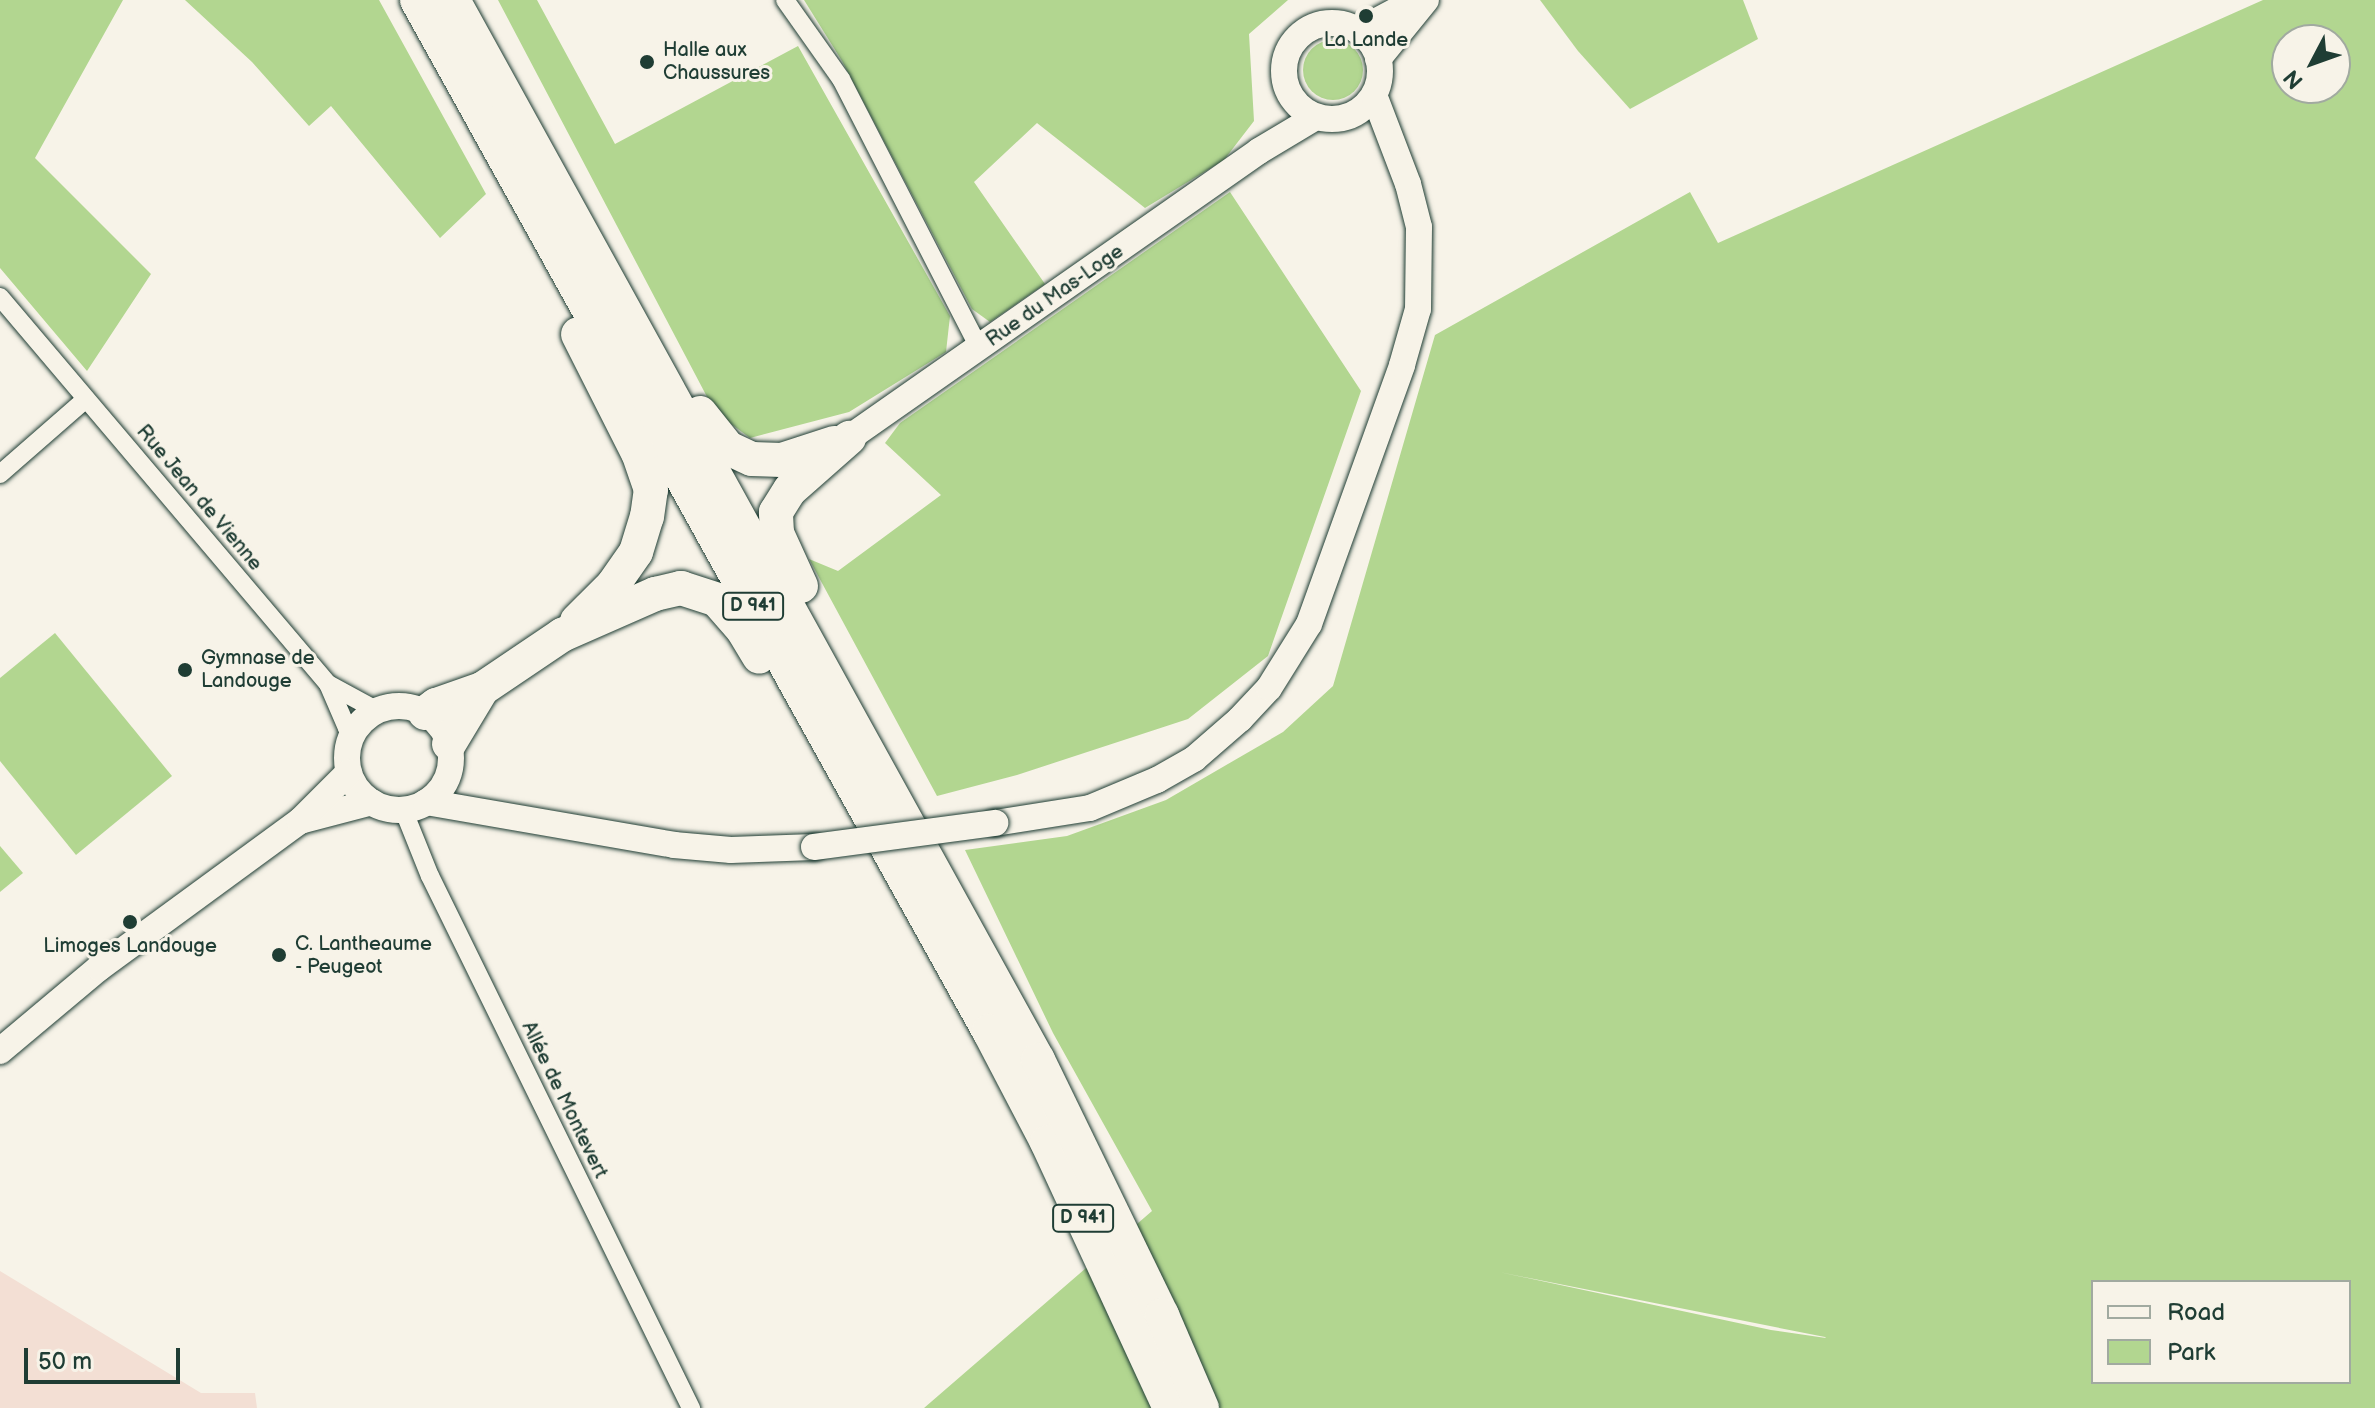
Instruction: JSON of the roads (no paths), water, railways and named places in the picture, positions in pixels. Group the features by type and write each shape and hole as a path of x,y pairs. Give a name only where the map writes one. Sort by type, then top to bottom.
{"highway":[{"name":"D 941","path":"417,0 989,1031 1053,1155 1170,1408"},
{"name":"D 941","path":"453,0 1038,1060 1162,1315 1202,1408"},
{"path":"518,182 525,226 638,453 651,490 647,517 636,552 613,585 562,635"},
{"path":"613,289 663,345 705,422 728,448 752,459 782,460 849,438"},
{"path":"849,438 790,490 776,512 777,533 851,681 870,756"},
{"path":"425,713 436,705 482,689 562,635 655,594 681,588 717,600 743,630 914,929 989,1031"},
{"path":"450,752 482,689"}],"main road":[{"path":"1358,31 1416,0"},
{"path":"1378,59 1426,0"},
{"path":"1347,117 1362,108 1374,95 1380,76 1378,59 1372,45 1358,31 1332,23 1315,25 1301,34 1285,57 1283,76 1288,92 1301,108 1316,117 1347,117 1392,135"},
{"name":"Rue du Mas-Loge","path":"1259,151 1288,92"},
{"path":"300,821 372,802 476,809 501,818 674,845 731,850 814,847 1090,808 1157,780 1194,759 1240,719 1269,688 1309,624 1402,365 1418,309 1419,227 1392,135 1374,95"},
{"name":"Rue du Mas-Loge","path":"849,438 980,350 1259,151 1316,117"},
{"path":"372,802 357,788 349,772 348,752 353,734 363,721 378,711 406,706 425,713 441,727 476,809"},
{"path":"415,806 445,783 450,752"},
{"path":"0,1051 99,968 300,821 349,772"}],"street":[{"path":"785,0 841,79 980,350"},
{"name":"Rue Jean de Vienne","path":"0,297 328,684 347,728 353,734"},
{"path":"0,474 86,399"},
{"path":"328,684 378,711"},
{"name":"Allée de Montevert","path":"415,806 430,876 691,1408"}],"place":[{"name":"La Lande","path":"1366,16"},
{"name":"Halle aux Chaussures","path":"647,62"},
{"name":"Gymnase de Landouge","path":"185,670"},
{"name":"Limoges Landouge","path":"130,922"},
{"name":"C. Lantheaume - Peugeot","path":"279,955"}]}
